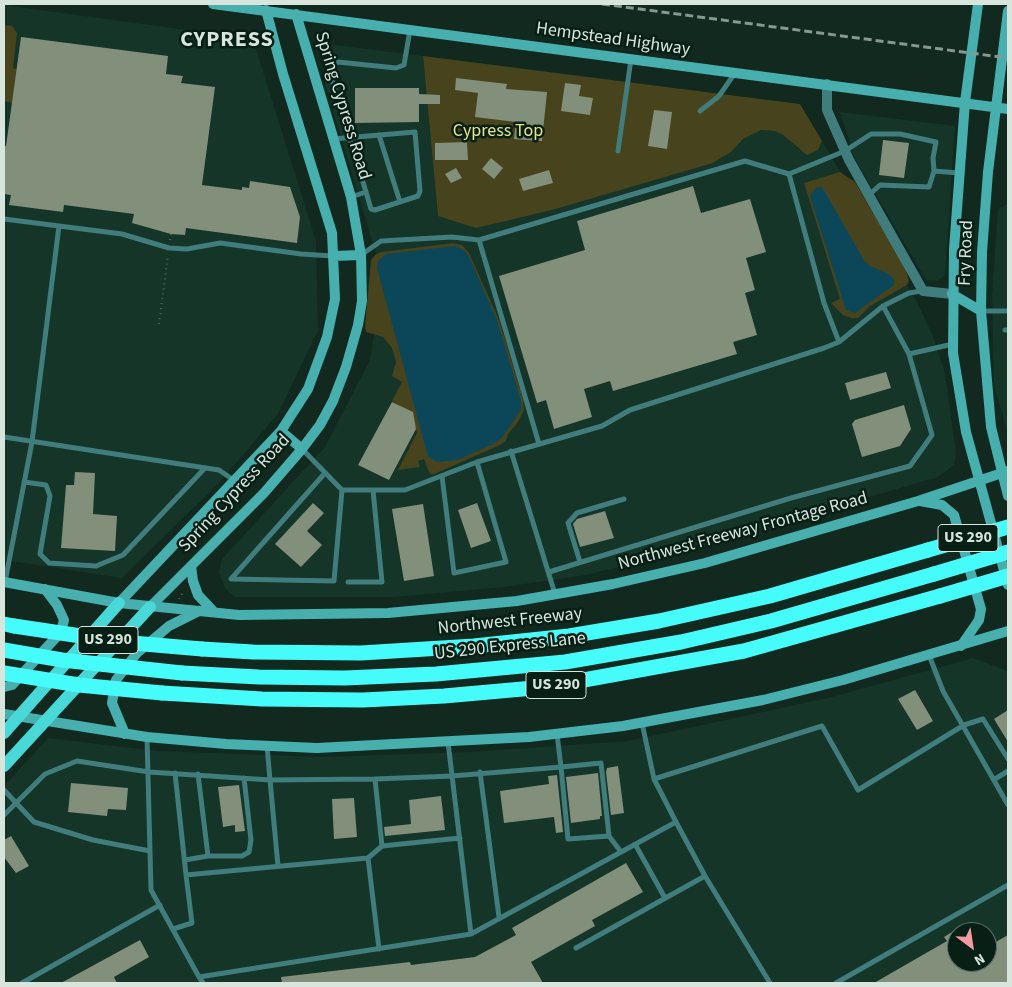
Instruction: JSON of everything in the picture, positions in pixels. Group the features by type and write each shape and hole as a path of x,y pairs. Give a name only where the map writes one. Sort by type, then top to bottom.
{"highway":[{"name":"Northwest Freeway","path":"9,625 112,640 253,652 361,653 474,646 569,636 659,621 770,596 1008,526"},
{"name":"US 290 Express Lane","path":"4,650 62,660 182,673 259,677 354,677 445,674 565,662 681,642 771,622 1008,552"},
{"name":"US 290","path":"4,673 65,684 162,693 262,699 363,700 444,696 545,687 744,651 1008,576"}],"main road":[{"name":"Hempstead Highway","path":"213,4 1008,109"},
{"name":"Fry Road","path":"978,4 965,102 959,173 952,294 953,344 966,432 1008,585"},
{"name":"Spring Cypress Road","path":"4,732 119,603 281,431 308,389 327,337 335,299 332,233 307,157 266,10"},
{"name":"Fry Road","path":"1008,11 995,107 982,252 981,312 991,428 1005,472 1008,496"},
{"name":"Spring Cypress Road","path":"4,766 150,607 264,493 320,425 333,400 354,344 362,301 361,255 351,197 296,14"},
{"path":"333,256 361,255"},
{"path":"952,294 981,312"},
{"path":"281,431 302,449"},
{"name":"Northwest Freeway Frontage Road","path":"4,582 119,603 239,615 388,613 517,601 705,563 918,501 1005,472"},
{"path":"918,501 942,505 954,515 981,608 979,620 961,646"},
{"path":"191,566 193,581 198,595 214,612"},
{"path":"4,687 12,685 61,632 64,620 57,605 45,589"},
{"path":"125,734 112,703 116,680 138,653 169,626 200,610"},
{"path":"4,714 147,738 317,748 448,742 557,734 642,723 764,700 843,680 1008,631"}],"street":[{"path":"827,84 827,110 845,151 923,291 952,294"}],"lane":[{"path":"333,139 349,138 379,136 415,132 420,191 418,196 375,210 371,209 349,138 332,80 334,65 338,62 396,68 404,65 410,29"},
{"path":"618,151 631,58"},
{"path":"700,111 719,96 735,72"},
{"path":"361,255 381,241 452,237 479,240 745,161 789,174 845,151 871,134 909,136 936,142 933,158 934,170 930,187 880,184 868,195"},
{"path":"379,136 400,202"},
{"path":"934,170 959,173"},
{"path":"789,174 824,302 839,342"},
{"path":"351,197 366,192"},
{"path":"4,219 122,234 169,248 187,248 220,243 302,254 333,256"},
{"path":"4,582 32,442 59,226"},
{"path":"479,240 539,444"},
{"path":"342,490 405,490 477,462 602,426 630,410 839,342 883,306 909,293 923,291"},
{"path":"549,572 791,498 910,466 932,434 909,354 883,306"},
{"path":"981,312 1008,311"},
{"path":"909,354 953,344"},
{"path":"4,437 220,470 235,481"},
{"path":"302,449 326,472 342,490 334,581 232,579 326,472"},
{"path":"511,451 555,594"},
{"path":"442,476 454,573 506,562 477,462"},
{"path":"24,482 46,485 50,496 40,554 50,563 96,566 123,555 205,468"},
{"path":"348,582 382,582 373,490"},
{"path":"580,562 568,523 577,513 624,499"},
{"path":"929,655 943,691 1008,805"},
{"path":"654,779 822,726 858,790 964,725 983,719 1008,759"},
{"path":"642,723 654,779 705,876 770,983"},
{"path":"557,734 568,839 609,836"},
{"path":"147,738 151,890 204,983"},
{"path":"448,742 471,934"},
{"path":"267,746 278,866"},
{"path":"4,815 45,774 77,761 149,772 270,780 375,780 452,776 480,772 601,763 609,836 621,852"},
{"path":"994,779 1008,771"},
{"path":"480,772 499,917"},
{"path":"173,929 192,923 176,773"},
{"path":"198,774 208,856"},
{"path":"185,860 208,856 242,856 249,852 251,840 244,778"},
{"path":"375,780 382,846"},
{"path":"4,790 34,822 93,840 150,851"},
{"path":"200,977 471,934 676,822"},
{"path":"186,875 368,858 382,846 460,838"},
{"path":"635,844 665,898"},
{"path":"368,858 379,948"},
{"path":"576,948 705,876"},
{"path":"836,983 1008,885"},
{"path":"22,983 160,905"}],"path":[{"path":"159,324 171,234"},
{"path":"179,599 183,592"}],"shaded area":[{"path":"4,5 253,39 316,241 318,330 278,414 218,484 122,578 4,560"},
{"path":"329,44 423,56 438,216 713,163 731,152 743,139 761,130 775,131 783,135 800,150 818,150 822,141 917,302 933,336 945,373 956,453 954,465 938,477 688,550 586,575 504,587 395,597 234,597 225,588 219,572 222,559 325,447 370,360 375,328 378,261 324,80"},
{"path":"840,112 955,126 945,275 938,281 926,280 855,159"},
{"path":"1008,204 1008,434 994,385 992,295 998,209"},
{"path":"973,658 1008,671 1008,983 4,983 4,786 48,738 157,751 322,757 470,752 628,741 832,697"}],"green space":[{"path":"4,25 12,26 17,33 13,68 17,69 12,103 4,101"},
{"name":"Cypress Top","path":"423,56 800,104 822,141 818,150 807,155 783,135 775,131 761,130 743,139 731,152 713,163 552,210 476,228 438,216"},
{"path":"840,172 855,182 905,267 909,281 907,285 870,306 858,318 843,315 831,303 840,299 804,183"},
{"path":"453,243 462,245 469,253 499,320 523,399 524,410 518,422 508,434 506,441 500,445 432,475 424,459 418,461 420,467 398,470 417,433 412,413 392,401 402,382 392,376 396,362 392,348 383,337 366,332 371,260 381,252"}],"water":[{"path":"822,187 865,262 889,274 894,279 894,285 855,313 846,310 810,196 816,188"},
{"path":"455,246 464,250 469,257 497,320 521,401 521,410 501,439 457,460 438,462 428,457 377,268 378,261 386,254"}],"building":[{"path":"21,37 168,56 166,74 183,76 181,83 215,87 202,185 242,190 242,187 249,188 250,181 290,187 300,217 297,243 186,228 185,235 171,234 132,223 134,214 64,205 63,212 9,205 11,195 4,194 4,146 6,146"},
{"path":"456,78 507,84 506,89 547,92 542,141 514,139 516,122 475,117 478,93 455,90"},
{"path":"565,83 581,85 579,96 593,98 590,115 561,111"},
{"path":"355,88 419,88 419,94 440,95 440,104 419,104 419,122 355,123"},
{"path":"654,110 672,112 667,149 648,146"},
{"path":"883,140 909,143 904,178 879,175"},
{"path":"467,142 468,160 435,160 435,143"},
{"path":"491,158 503,168 494,179 482,169"},
{"path":"456,168 462,178 451,183 445,174"},
{"path":"549,170 553,183 523,191 519,179"},
{"path":"693,186 701,213 750,199 766,252 746,258 755,290 745,293 757,335 733,342 737,354 613,391 610,381 584,389 592,417 554,429 546,400 537,403 499,276 585,250 577,221"},
{"path":"886,372 891,388 850,400 845,383"},
{"path":"392,402 413,412 416,429 389,480 358,465"},
{"path":"904,405 911,429 900,446 862,457 852,424 855,420"},
{"path":"75,472 95,473 93,514 117,516 115,551 61,548 66,485 74,485"},
{"path":"313,503 324,513 307,531 322,545 301,567 275,544"},
{"path":"477,503 491,541 471,548 458,510"},
{"path":"423,504 434,576 404,581 392,509"},
{"path":"605,511 614,538 580,547 573,524 577,519"},
{"path":"915,690 933,721 917,730 898,699"},
{"path":"1008,710 1008,742 994,719"},
{"path":"618,766 624,813 611,815 606,772 607,768"},
{"path":"598,773 602,816 600,816 600,819 571,823 566,777"},
{"path":"557,775 563,832 556,833 554,817 504,823 500,791 549,784 548,776"},
{"path":"71,783 128,788 126,810 108,809 107,816 68,812"},
{"path":"239,785 245,831 235,832 235,825 223,827 218,787"},
{"path":"441,796 445,830 385,836 384,827 411,824 409,800"},
{"path":"354,798 357,837 334,839 332,799"},
{"path":"11,836 29,866 16,873 4,857 4,840"},
{"path":"626,863 643,892 592,920 595,926 531,962 543,983 282,983 281,977 410,962 411,965 475,957 516,935 512,928"},
{"path":"1008,935 1008,983 874,983 947,941 947,972 997,972 997,941"},
{"path":"140,940 149,957 114,977 117,983 61,983"}],"railway":[{"path":"602,4 1008,58"}],"district":[{"name":"CYPRESS","path":"227,41"}]}
